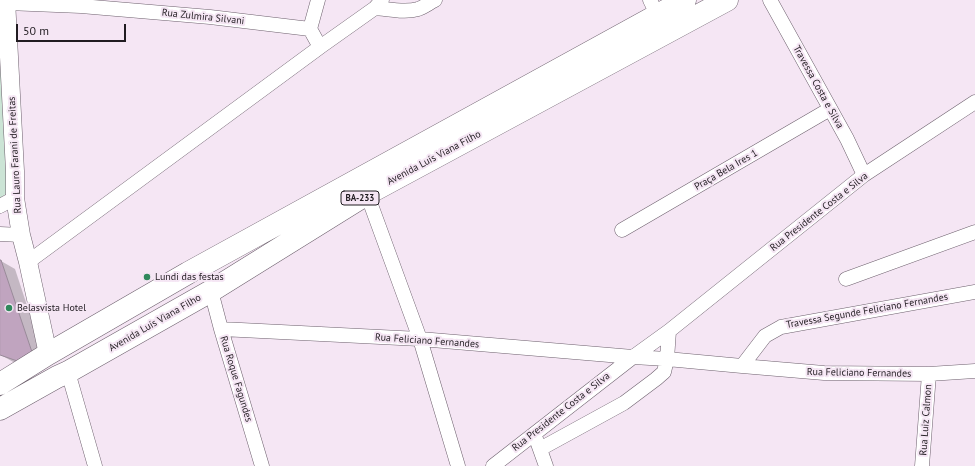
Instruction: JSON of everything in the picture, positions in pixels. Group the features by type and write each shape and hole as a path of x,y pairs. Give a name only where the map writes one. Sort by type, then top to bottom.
{"main road":[{"name":"Avenida Luís Viana Filho","path":"0,384 48,354 188,273 654,8 686,0"},
{"name":"Avenida Luís Viana Filho","path":"0,409 211,291 367,194 728,0"}],"street":[{"path":"318,0 310,29 320,47"},
{"path":"28,262 378,4 404,11 420,8 435,0"},
{"name":"Travessa Costa e Silva","path":"770,0 847,139 864,175"},
{"name":"Rua Zulmira Silvani","path":"4,3 81,6 210,17 310,29"},
{"name":"Rua Lauro Farani de Freitas","path":"4,3 15,164 8,202 28,262 48,354 62,374 96,466"},
{"name":"Rua Presidente Costa e Silva","path":"493,466 633,357 669,331 864,175 975,102"},
{"name":"Praça Bela Ires 1","path":"622,230 830,110"},
{"path":"367,194 420,339 458,466"},
{"path":"846,279 975,232"},
{"path":"0,234 20,235"},
{"name":"Rua Roque Fagundes","path":"211,291 262,466"},
{"name":"Travessa Segunde Feliciano Fernandes","path":"742,366 765,336 781,327 975,292"},
{"name":"Rua Feliciano Fernandes","path":"221,329 420,339 633,357"},
{"name":"Rua Presidente Costa e Silva","path":"540,449 624,402 648,386 664,372 667,358 669,331"},
{"path":"633,357 667,358 742,366"},
{"name":"Rua Feliciano Fernandes","path":"742,366 824,373 929,374 975,371"},
{"name":"Rua Luiz Calmon","path":"922,466 929,374"},
{"path":"534,433 546,466"}],"green space":[{"path":"0,17 10,189 0,200"}],"building":[{"name":"Belasvista Hotel","path":"0,260 33,355 23,363 0,355"}],"place":[{"name":"Lundi das festas","path":"147,277"},
{"name":"Belasvista Hotel","path":"9,308"}]}
